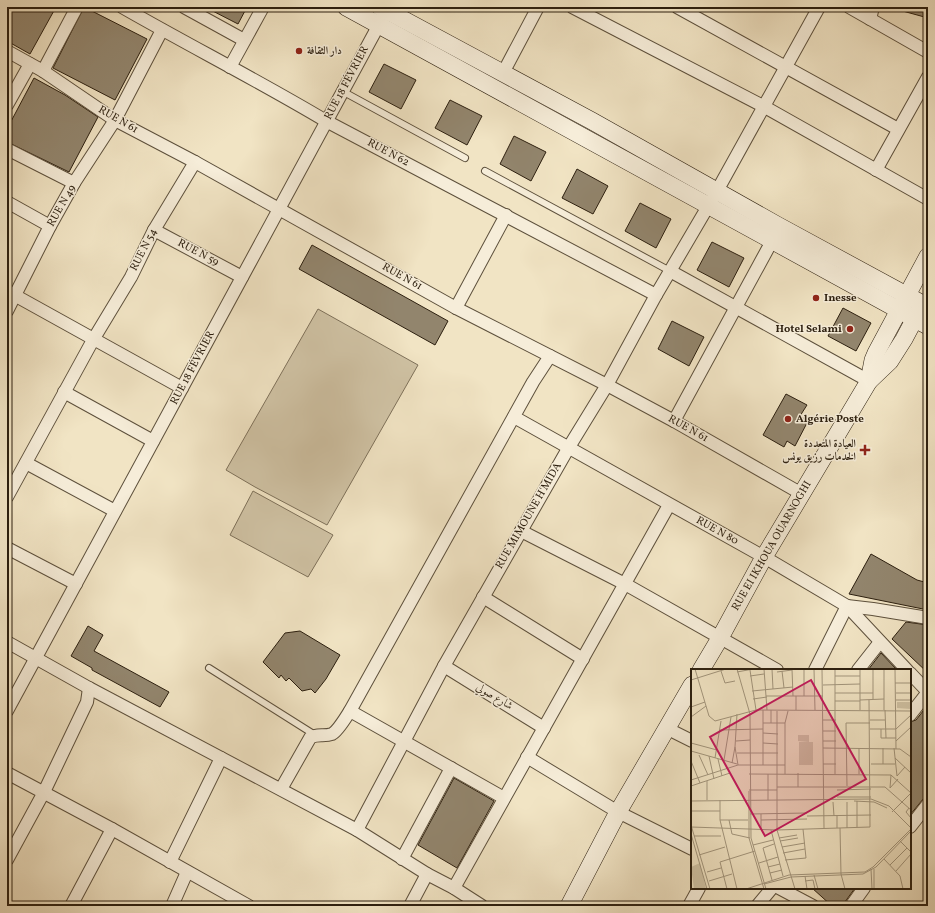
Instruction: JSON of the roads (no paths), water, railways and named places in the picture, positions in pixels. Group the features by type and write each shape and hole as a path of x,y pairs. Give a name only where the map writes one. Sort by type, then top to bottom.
{"main road":[{"path":"346,7 383,12 503,73 592,121 777,225 907,294 926,301 922,323 885,367 869,381"},
{"path":"383,12 708,206 922,323"},
{"path":"869,381 873,360 876,353 898,309 928,256"},
{"name":"RUE EI IKHOUA OUARNOGHI","path":"702,669 764,558 869,381"},
{"path":"569,906 618,812 691,687"}],"street":[{"path":"44,71 77,7"},
{"name":"RUE N 62","path":"122,7 273,89 326,121 656,295"},
{"path":"184,7 244,40"},
{"path":"230,67 263,7"},
{"path":"503,73 538,7"},
{"path":"572,7 763,106 928,199"},
{"path":"677,7 898,129"},
{"name":"RUE MIMOUNE H'MIDA","path":"357,830 444,666 569,447 607,385 656,295 717,191 819,7"},
{"path":"849,7 872,13 928,52"},
{"name":"RUE 18 FÉVRIER","path":"7,711 326,121 383,12"},
{"name":"RUE N 49","path":"7,311 11,293 74,183 115,120 162,30"},
{"name":"RUE N 61","path":"7,51 44,71 115,120 279,208 456,308 674,421 802,494"},
{"path":"7,105 30,64"},
{"path":"876,170 928,77"},
{"path":"7,149 74,183"},
{"name":"RUE N 54","path":"7,498 64,392 130,277 154,230 195,162"},
{"path":"7,202 50,226"},
{"path":"456,308 506,215"},
{"name":"RUE N 59","path":"154,230 242,277"},
{"path":"674,421 772,241"},
{"path":"670,271 869,381"},
{"path":"11,293 93,340 182,388"},
{"path":"281,789 310,738 315,735 332,734 336,731 350,711 533,382 550,356"},
{"path":"64,392 153,441"},
{"name":"RUE N 80","path":"514,417 847,606 873,608 928,618"},
{"path":"26,462 115,511"},
{"path":"454,888 669,505"},
{"path":"521,530 625,584 775,669"},
{"path":"7,548 76,584"},
{"path":"483,597 583,659"},
{"path":"816,669 847,606 906,669"},
{"path":"7,642 89,688 357,830 402,859 454,888 482,906"},
{"path":"859,669 880,642"},
{"name":"شارع صولي","path":"444,666 544,728"},
{"path":"911,674 928,692 911,713"},
{"path":"7,860 44,792 87,702 89,688"},
{"path":"350,711 504,798"},
{"path":"666,728 691,740"},
{"path":"527,757 618,812 691,848"},
{"path":"170,862 221,758"},
{"path":"402,859 451,768"},
{"path":"7,773 112,829 249,906"},
{"path":"911,827 928,804"},
{"path":"71,906 112,829"},
{"path":"172,906 188,872"},
{"path":"410,906 427,874"},
{"path":"689,906 698,889"},
{"path":"757,906 771,889"},
{"path":"781,889 813,906"},
{"path":"850,906 863,889"}],"lane":[{"path":"342,91 465,158"},
{"path":"485,171 670,271"},
{"path":"209,668 315,735"}],"place":[{"name":"دار الثقافة","path":"299,51"},
{"name":"Inesse","path":"816,298"},
{"name":"Hotel Selami","path":"850,329"},
{"name":"Algérie Poste","path":"788,419"},
{"name":"العيادة المتعددة الخدمات رزيق يونس","path":"865,450"}]}
